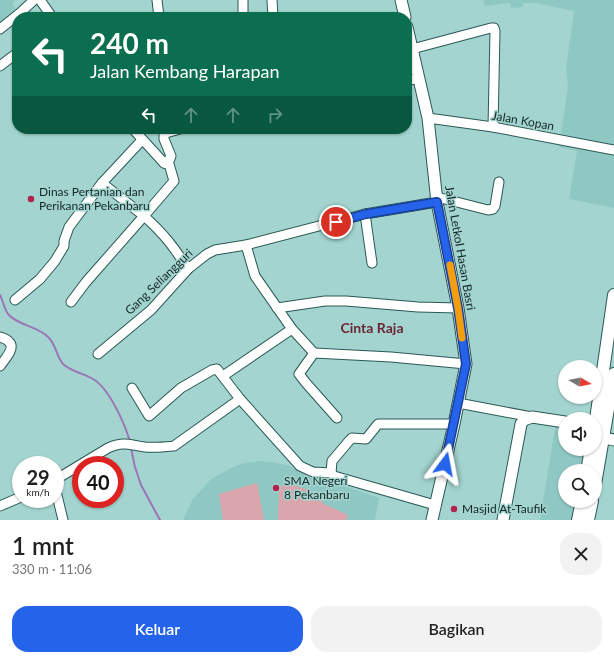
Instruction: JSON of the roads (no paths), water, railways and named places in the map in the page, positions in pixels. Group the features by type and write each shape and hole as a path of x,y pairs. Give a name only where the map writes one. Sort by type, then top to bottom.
{"main road":[{"path":"603,432 614,295"},
{"path":"598,464 614,374"}],"street":[{"path":"24,12 34,0"},
{"path":"40,0 48,12"},
{"path":"157,0 158,12"},
{"path":"243,0 243,12"},
{"path":"272,0 273,12"},
{"path":"401,0 404,12"},
{"path":"0,29 12,21"},
{"path":"412,49 494,28 496,31 493,128"},
{"name":"Jalan Letkol Hasan Basri","path":"412,49 428,118 437,199 458,308 466,364 432,520"},
{"path":"0,66 12,57"},
{"path":"412,80 419,78"},
{"name":"Jalan Kopan","path":"428,118 614,150"},
{"path":"71,302 86,282 174,181 169,164 164,163 137,134"},
{"path":"164,163 170,159 171,156 164,139 165,134"},
{"path":"15,300 40,279 55,261 64,246 64,241 69,227 102,183 142,140"},
{"path":"437,199 488,210 493,209 495,206 499,182"},
{"path":"102,183 144,216 161,232 188,269"},
{"name":"Gang Seliangguri","path":"98,354 152,310 188,269 207,254 215,250 246,245 366,214 437,199"},
{"path":"366,214 372,263"},
{"path":"246,245 255,276 292,329 314,353 391,357 466,364"},
{"path":"277,308 346,301 418,307 458,308"},
{"path":"223,376 292,329"},
{"path":"0,337 9,342 11,346 0,366"},
{"path":"314,353 299,374 337,418"},
{"path":"132,388 149,416 181,388 212,370 217,369 240,399 300,466 313,472 331,473 334,476 436,505"},
{"path":"64,475 108,448 123,443 145,447 174,446 240,399"},
{"path":"458,403 558,421"},
{"path":"503,520 521,424 524,420 532,417"},
{"path":"331,473 332,461 349,441 352,438 366,439 378,424 454,424"},
{"path":"2,503 12,500"},
{"path":"60,508 63,520"}],"waterway":[{"path":"0,295 8,314 12,318 44,333 53,343 63,364 70,369 93,379 105,390 116,407 130,442"},
{"path":"131,448 141,485 160,520"}],"place":[{"name":"Dinas Pertanian dan Perikanan Pekanbaru","path":"31,199"},
{"name":"SMA Negeri 8 Pekanbaru","path":"276,488"},
{"name":"Masjid At-Taufik","path":"454,509"}],"district":[{"name":"Cinta Raja","path":"372,328"}]}
